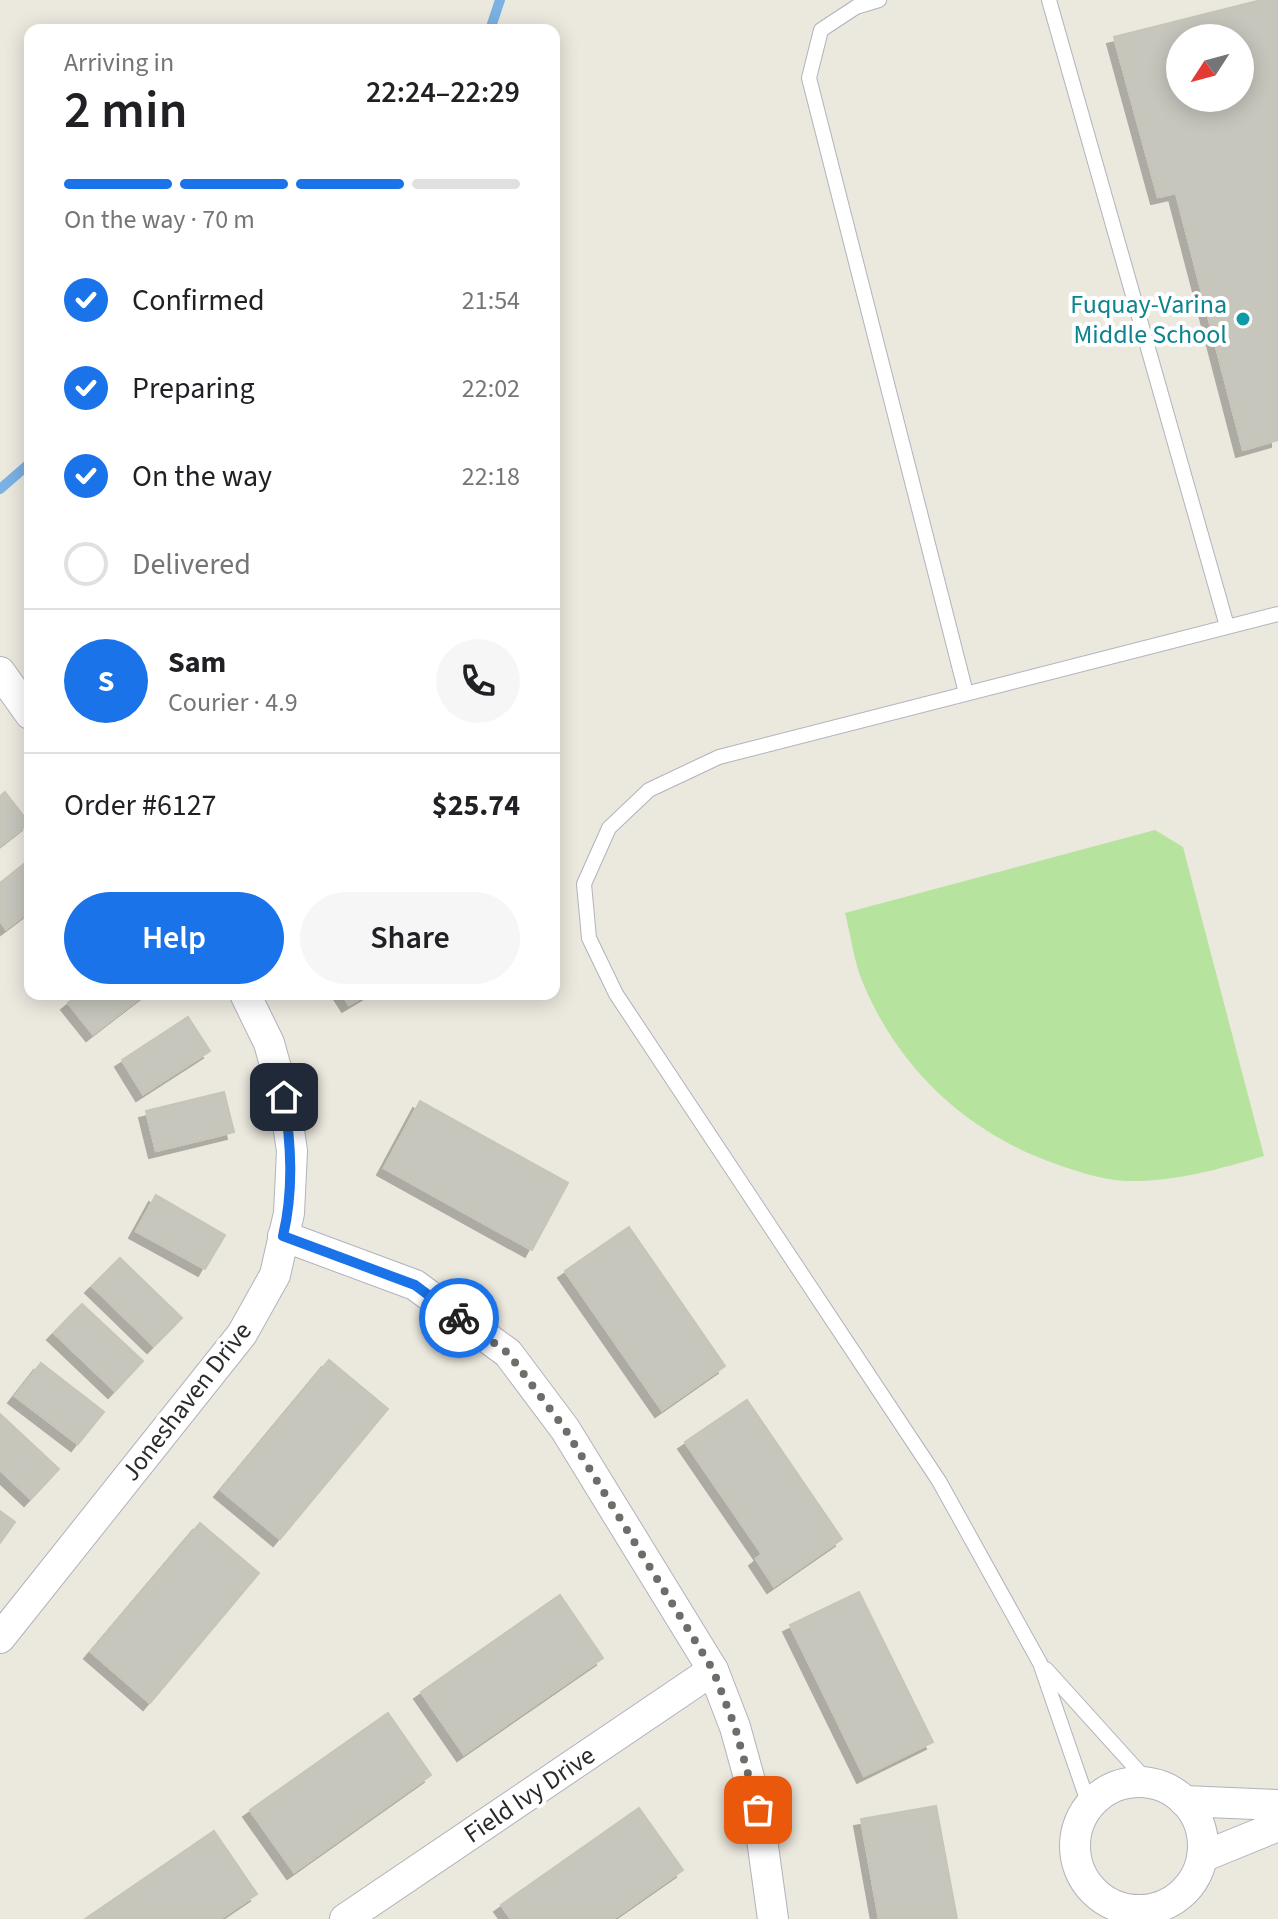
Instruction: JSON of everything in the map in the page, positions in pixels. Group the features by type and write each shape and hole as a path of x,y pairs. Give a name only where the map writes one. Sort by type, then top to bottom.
{"street":[{"path":"0,672 24,706"},
{"name":"Joneshaven Drive","path":"0,1638 242,1334 275,1275 289,1213 292,1151 284,1097 269,1043 248,1000"},
{"path":"283,1236 415,1285 508,1353 565,1429 713,1670 735,1727 758,1810 773,1919"},
{"name":"Field Ivy Drive","path":"345,1919 713,1670"},
{"path":"1126,1783 1149,1783 1168,1789 1184,1801 1196,1818 1202,1837 1202,1857 1195,1876 1184,1892 1163,1911 1128,1910 1107,1902 1090,1888 1079,1868 1074,1846 1078,1825 1089,1805 1106,1791 1126,1783"},
{"path":"1184,1801 1278,1805"},
{"path":"1202,1857 1278,1826"},
{"path":"1090,1888 1091,1919"}],"lane":[{"path":"879,0 856,7 821,30 809,78 966,693"},
{"path":"1049,0 1227,626"},
{"path":"1089,1805 1040,1663 939,1481 616,994 589,938 584,884 609,828 649,790 719,757 1278,614"},
{"path":"1040,1663 1149,1783"}],"green space":[{"path":"1155,830 1183,847 1264,1156 1179,1177 1116,1180 1075,1170 1015,1147 960,1112 936,1090 894,1041 877,1013 860,975 845,913"}],"building":[{"name":"Fuquay-Varina Middle School","path":"1261,0 1278,0 1278,440 1243,450 1176,193 1158,197 1114,37"},
{"path":"5,792 24,817 24,827 0,846 0,796"},
{"path":"24,864 24,916 6,929 0,921 0,883"},
{"path":"72,1000 137,1000 93,1034 68,1003"},
{"path":"188,1017 210,1051 143,1094 122,1060"},
{"path":"224,1092 234,1132 156,1151 146,1111"},
{"path":"420,1101 568,1183 532,1250 384,1168"},
{"path":"156,1195 225,1235 205,1269 136,1231"},
{"path":"629,1227 725,1366 662,1410 565,1271"},
{"path":"120,1258 182,1318 154,1346 92,1286"},
{"path":"82,1304 143,1361 115,1391 54,1333"},
{"path":"329,1360 388,1409 280,1539 221,1490"},
{"path":"41,1363 104,1412 78,1444 15,1396"},
{"path":"747,1400 842,1539 774,1586 756,1559 762,1554 685,1442"},
{"path":"0,1414 59,1469 31,1499 0,1470"},
{"path":"0,1511 15,1522 0,1543"},
{"path":"200,1523 259,1573 150,1703 91,1652"},
{"path":"859,1592 933,1742 864,1776 790,1625"},
{"path":"560,1595 603,1658 464,1754 421,1692"},
{"path":"388,1713 431,1775 294,1872 250,1810"},
{"path":"936,1806 957,1919 879,1919 861,1819"},
{"path":"639,1808 683,1870 613,1919 511,1919 501,1905"},
{"path":"214,1831 257,1894 220,1919 85,1919"}],"waterway":[{"path":"492,24 500,0"},
{"path":"0,489 24,468"}],"way so far":[{"path":"459,1318 508,1353 565,1429 713,1670 735,1727 758,1810"}],"place":[{"name":"Fuquay-Varina Middle School","path":"1243,319"}],"route":[{"path":"284,1097 292,1151 289,1213 283,1236 415,1285 459,1318"}]}
